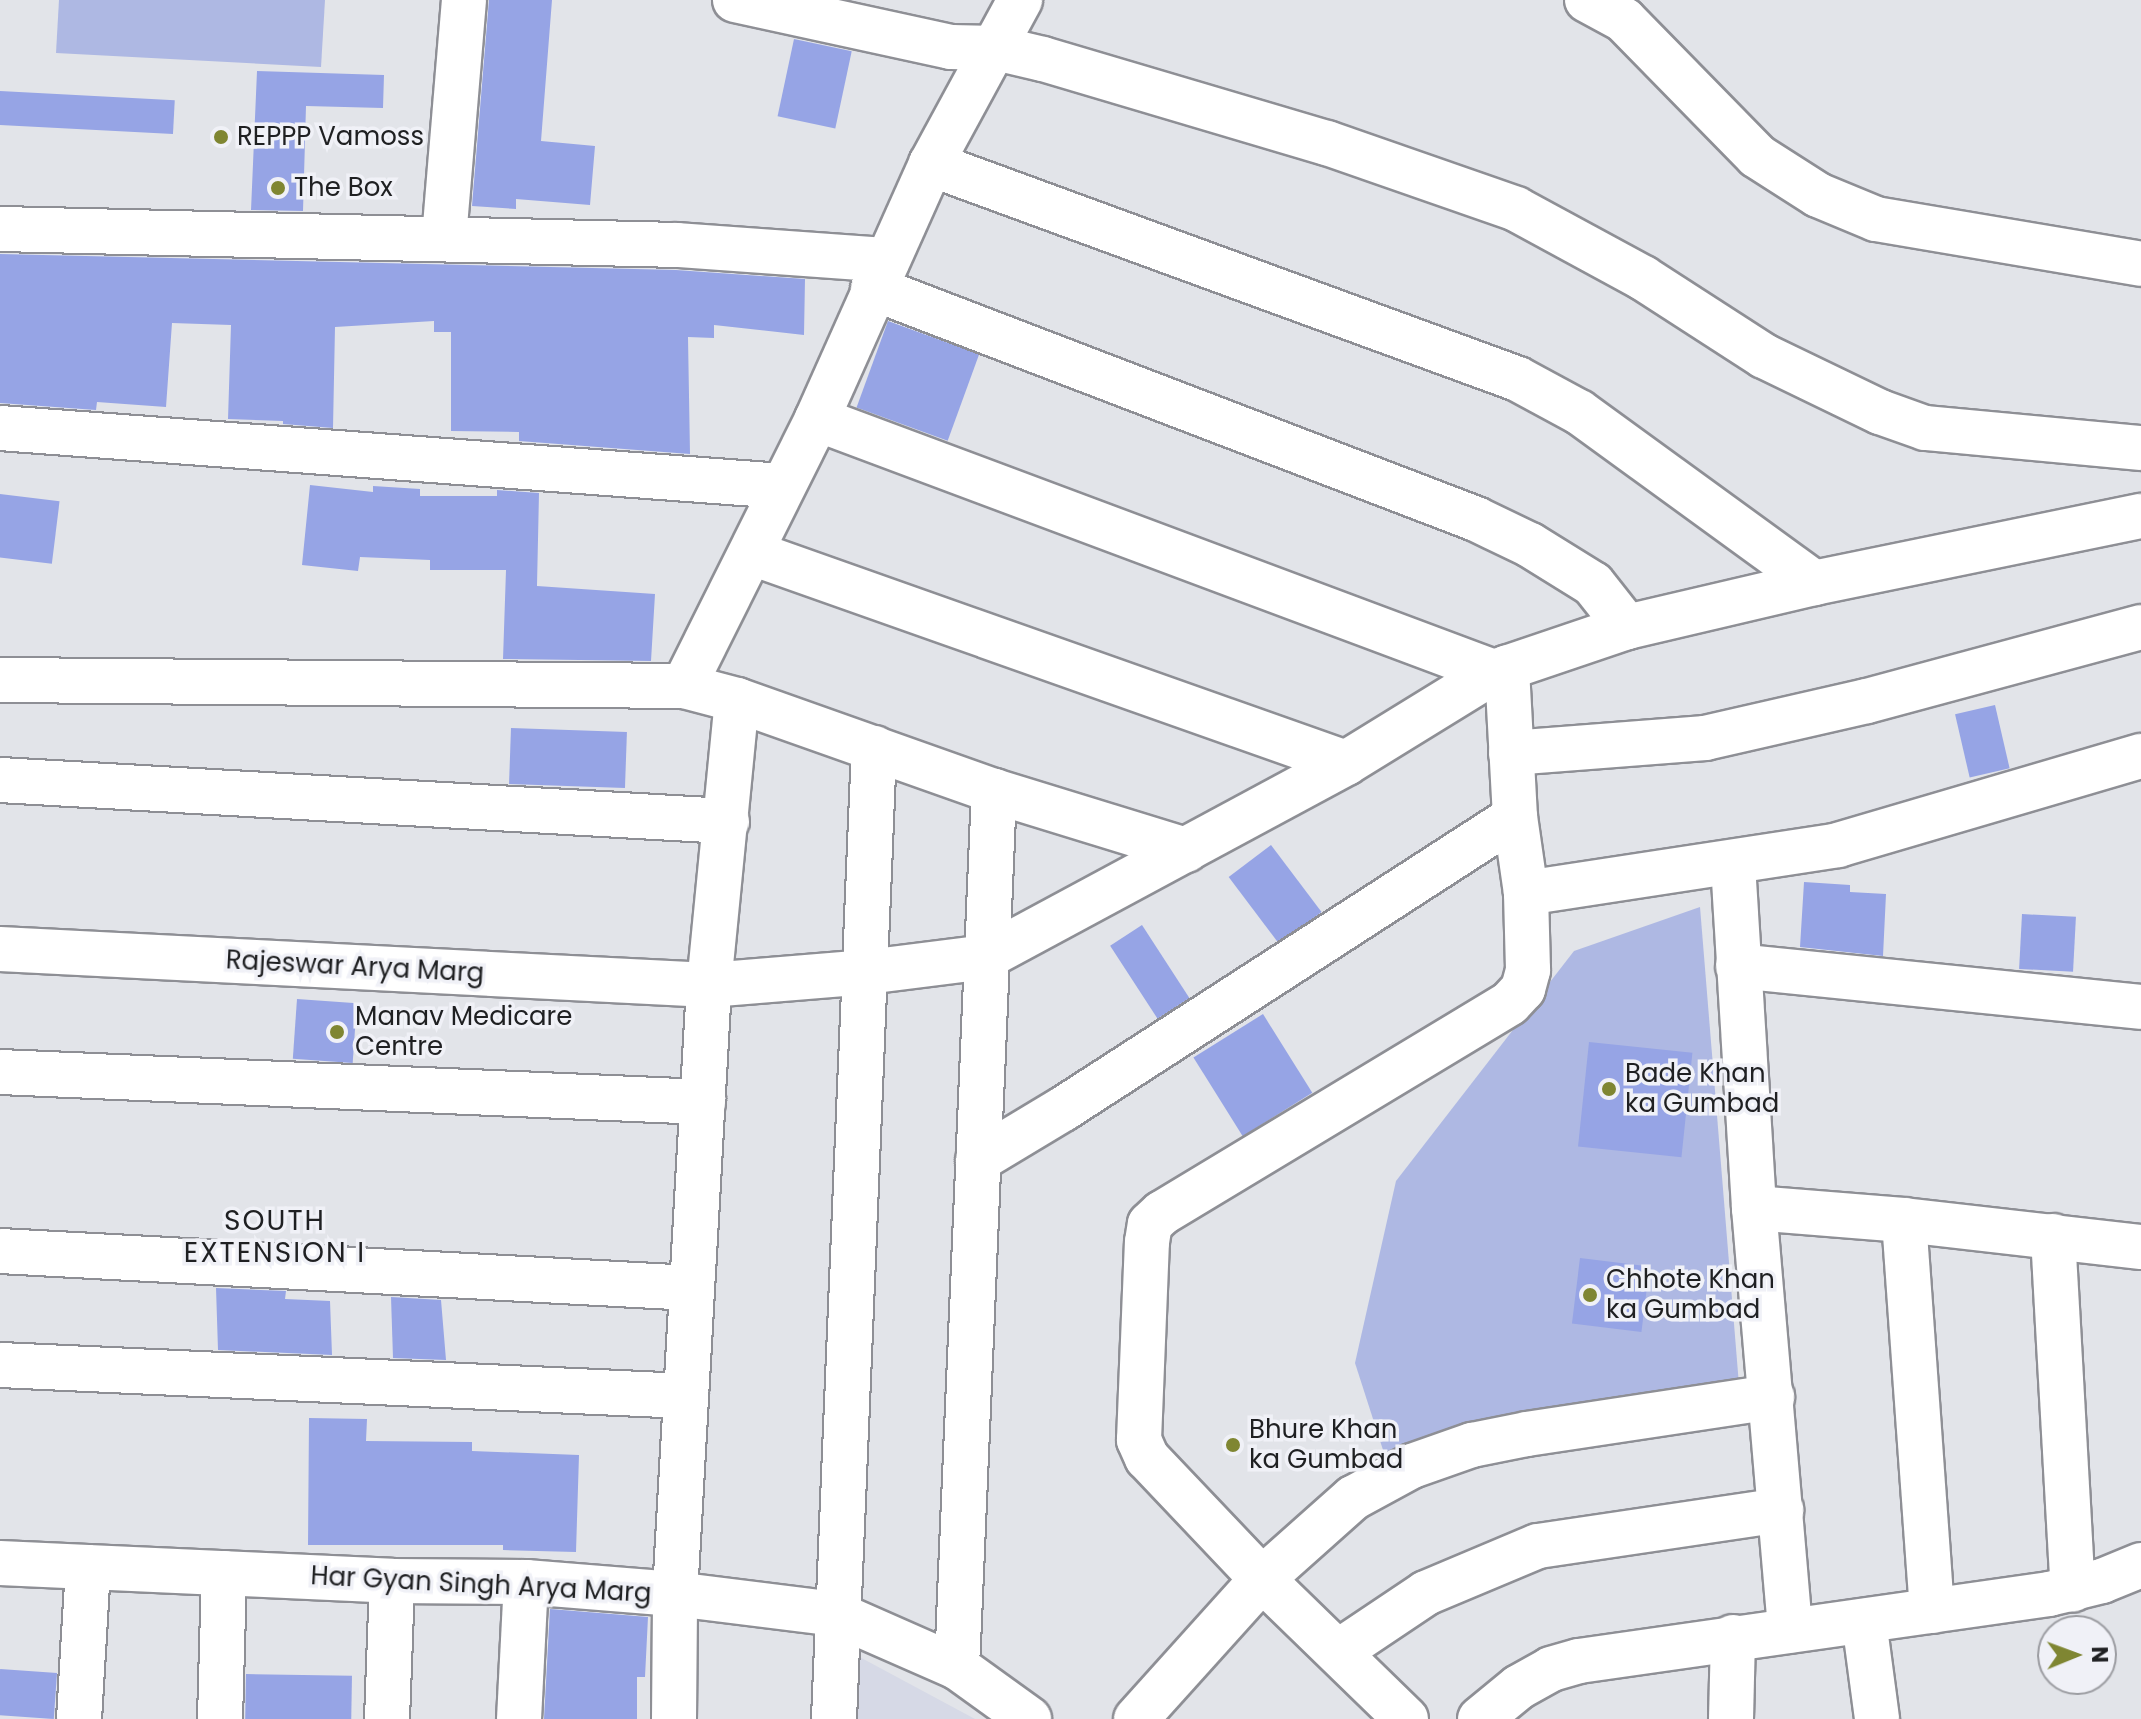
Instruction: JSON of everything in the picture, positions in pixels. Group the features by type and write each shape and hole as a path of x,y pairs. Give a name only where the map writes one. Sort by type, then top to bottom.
{"street":[{"path":"444,238 464,0"},
{"path":"735,0 951,47 996,48 1327,143 1516,209 1598,251 1764,356 1880,412 1925,428 2141,448"},
{"path":"684,686 817,419 931,164 1020,0"},
{"path":"1587,0 1624,20 1757,156 1818,195 1876,219 2141,264"},
{"path":"931,164 1518,379 1579,412 1814,583"},
{"path":"0,229 677,245 880,274 1476,519 1530,545 1593,584 1627,627"},
{"path":"817,419 1501,670"},
{"path":"0,428 782,486"},
{"path":"986,957 1346,763 1501,670 1627,627 1814,583 2141,516"},
{"path":"752,553 1346,763"},
{"path":"1511,753 1705,738 1867,701 2141,627"},
{"path":"1406,1719 1161,1477 1139,1440 1150,1224 1162,1213 1510,1003 1523,989 1528,970 1526,893 1515,817 1501,670"},
{"path":"0,680 684,686 737,700 994,791 1186,850"},
{"path":"674,1719 675,1594 709,985 737,700"},
{"path":"834,1719 874,748"},
{"path":"1526,893 1733,864 1838,845 2141,756"},
{"path":"0,780 727,821"},
{"path":"957,1667 994,791"},
{"path":"978,1160 1063,1109 1515,817"},
{"path":"1733,864 1754,1208 1790,1630"},
{"name":"Rajeswar Arya Marg","path":"0,949 709,985 867,972 986,957"},
{"path":"1738,966 2141,1007"},
{"path":"0,1072 703,1102"},
{"path":"1754,1208 1904,1220 2141,1247"},
{"path":"1904,1220 1932,1611"},
{"path":"2053,1236 2073,1589"},
{"path":"0,1251 692,1288"},
{"path":"0,1365 686,1396"},
{"path":"1136,1719 1262,1579 1353,1498 1412,1466 1500,1439 1772,1397"},
{"path":"1338,1652 1426,1593 1538,1546 1781,1510"},
{"name":"Har Gyan Singh Arya Marg","path":"0,1563 392,1581 526,1582 675,1594 836,1614 957,1667 1029,1719"},
{"path":"1480,1719 1519,1687 1551,1669 1617,1653 1864,1621 2073,1589 2141,1565"},
{"path":"79,1719 88,1567"},
{"path":"220,1719 224,1573"},
{"path":"387,1719 392,1581"},
{"path":"519,1719 526,1582"},
{"path":"1864,1621 1877,1719"},
{"path":"1731,1719 1733,1637"}],"shaded area":[{"path":"59,0 325,0 321,67 56,53"},
{"path":"1700,907 1739,1385 1393,1481 1355,1363 1396,1181 1574,951"},
{"path":"854,1654 975,1719 852,1719"}],"building":[{"path":"489,0 552,0 541,141 595,146 590,205 516,199 516,209 472,206"},
{"path":"794,39 852,51 835,129 778,116"},
{"path":"257,71 384,75 383,108 306,106 303,211 251,210"},
{"path":"0,91 175,100 173,134 0,125"},
{"path":"0,254 676,270 805,279 804,335 714,325 714,338 688,337 690,454 519,441 519,432 451,431 451,332 434,332 434,321 335,327 333,428 283,424 283,421 228,419 231,325 172,323 166,407 97,402 96,410 0,403"},
{"path":"888,321 979,354 948,441 857,407"},
{"path":"310,485 373,492 373,486 420,489 420,496 497,496 497,490 539,493 537,586 655,594 651,661 503,659 506,570 430,570 430,560 360,557 358,571 302,565"},
{"path":"0,494 60,501 52,564 0,557"},
{"path":"1995,705 2010,768 1970,778 1955,714"},
{"path":"511,728 627,732 625,788 509,784"},
{"path":"1271,845 1322,912 1279,944 1229,877"},
{"path":"1804,882 1850,885 1850,892 1886,894 1883,956 1800,947"},
{"path":"2022,914 2076,917 2073,972 2019,969"},
{"path":"1142,925 1189,998 1158,1019 1110,946"},
{"path":"297,999 357,1003 353,1063 293,1059"},
{"path":"1263,1014 1312,1093 1243,1136 1193,1057"},
{"path":"1589,1042 1692,1053 1681,1157 1578,1146"},
{"path":"1580,1258 1649,1267 1641,1332 1572,1324"},
{"path":"216,1288 286,1291 285,1299 330,1301 332,1355 218,1350"},
{"path":"391,1297 441,1300 446,1360 393,1358"},
{"path":"309,1418 367,1419 366,1441 472,1442 472,1451 579,1455 576,1552 503,1550 503,1545 308,1545"},
{"path":"550,1609 648,1617 645,1677 637,1677 637,1719 544,1719"},
{"path":"0,1669 57,1673 54,1719 0,1715"},
{"path":"246,1674 352,1676 351,1719 245,1719"}],"place":[{"name":"REPPP Vamoss","path":"221,137"},
{"name":"The Box","path":"278,188"},
{"name":"Manav Medicare Centre","path":"337,1032"},
{"name":"Bade Khan ka Gumbad","path":"1609,1089"},
{"name":"Chhote Khan ka Gumbad","path":"1590,1295"},
{"name":"Bhure Khan ka Gumbad","path":"1233,1445"}],"district":[{"name":"SOUTH EXTENSION I","path":"275,1237"}]}
